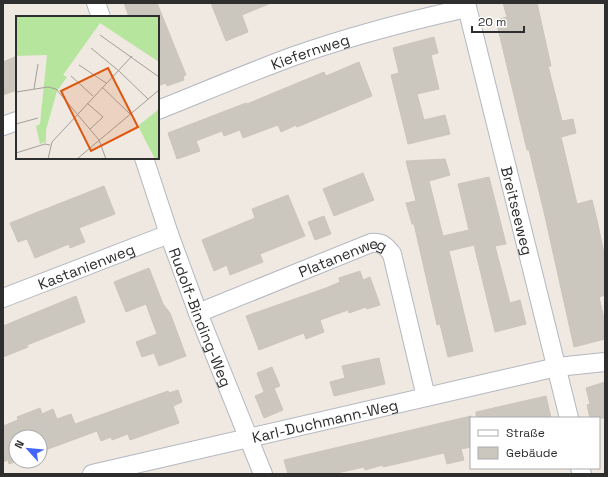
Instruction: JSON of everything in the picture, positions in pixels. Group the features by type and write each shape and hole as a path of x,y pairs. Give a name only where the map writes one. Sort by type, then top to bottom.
{"street":[{"path":"96,3 101,16"},
{"name":"Kiefernweg","path":"159,110 267,66 324,46 466,6"},
{"name":"Breitseeweg","path":"466,6 569,417"},
{"path":"3,126 16,121"},
{"name":"Rudolf-Binding-Weg","path":"144,159 169,234 198,312 263,474"},
{"name":"Kastanienweg","path":"3,298 169,234"},
{"name":"Platanenweg","path":"198,312 371,243 378,242 386,246 392,254 426,397"},
{"name":"Karl-Duchmann-Weg","path":"92,474 557,367 605,362"}],"building":[{"path":"124,3 157,3 186,75 183,76 184,80 167,86 166,83 159,86 159,16 129,16"},
{"path":"211,3 271,3 242,15 248,32 226,41"},
{"path":"503,3 537,3 551,66 548,66 562,121 573,119 576,133 561,137 577,204 592,200 605,258 605,295 599,297 605,323 605,339 574,347 544,212 529,150 527,150 496,20 507,17"},
{"path":"434,37 438,53 431,55 439,89 417,94 424,120 445,115 450,134 408,144 391,75 399,73 393,48"},
{"path":"16,56 16,90 3,95 3,62"},
{"path":"359,62 372,96 297,127 296,125 281,132 278,125 243,138 240,130 224,136 222,131 196,141 200,151 177,159 168,133 246,103 247,104 324,72 326,76"},
{"path":"445,159 450,175 429,181 443,236 469,230 458,184 489,177 506,244 495,246 510,303 520,300 526,324 495,332 474,245 449,251 473,351 448,357 440,324 437,325 414,224 412,224 406,203 416,201 406,161"},
{"path":"363,173 374,200 334,216 323,189"},
{"path":"104,186 115,214 79,228 85,242 70,248 69,244 35,258 27,239 18,242 10,223"},
{"path":"288,195 305,236 260,254 263,262 230,275 227,265 214,271 202,240 255,218 252,209"},
{"path":"324,216 331,234 315,240 308,222"},
{"path":"149,268 163,304 170,313 186,356 159,366 154,353 142,357 136,342 157,334 146,304 126,312 114,282"},
{"path":"360,271 363,280 370,277 380,305 367,309 366,307 349,313 348,310 320,320 324,332 306,339 304,333 259,350 246,316 326,288 340,282 339,278"},
{"path":"76,296 85,322 27,345 28,347 3,357 3,326"},
{"path":"379,358 385,384 334,396 330,382 345,378 342,366"},
{"path":"272,367 280,386 264,392 257,373"},
{"path":"605,382 605,418 590,417 587,405 590,404 586,388"},
{"path":"274,388 283,410 264,418 255,396"},
{"path":"178,390 182,402 173,406 179,423 130,440 128,434 112,440 111,437 101,441 97,431 48,449 48,429 8,429 8,460 3,462 3,426 18,420 17,417 40,408 42,414 53,409 57,419 71,414 75,424 168,391 169,393"},
{"path":"546,396 551,417 476,417 476,412"},
{"path":"471,416 470,447 461,449 464,460 447,464 444,453 365,470 364,467 333,474 288,474 284,460"}]}
